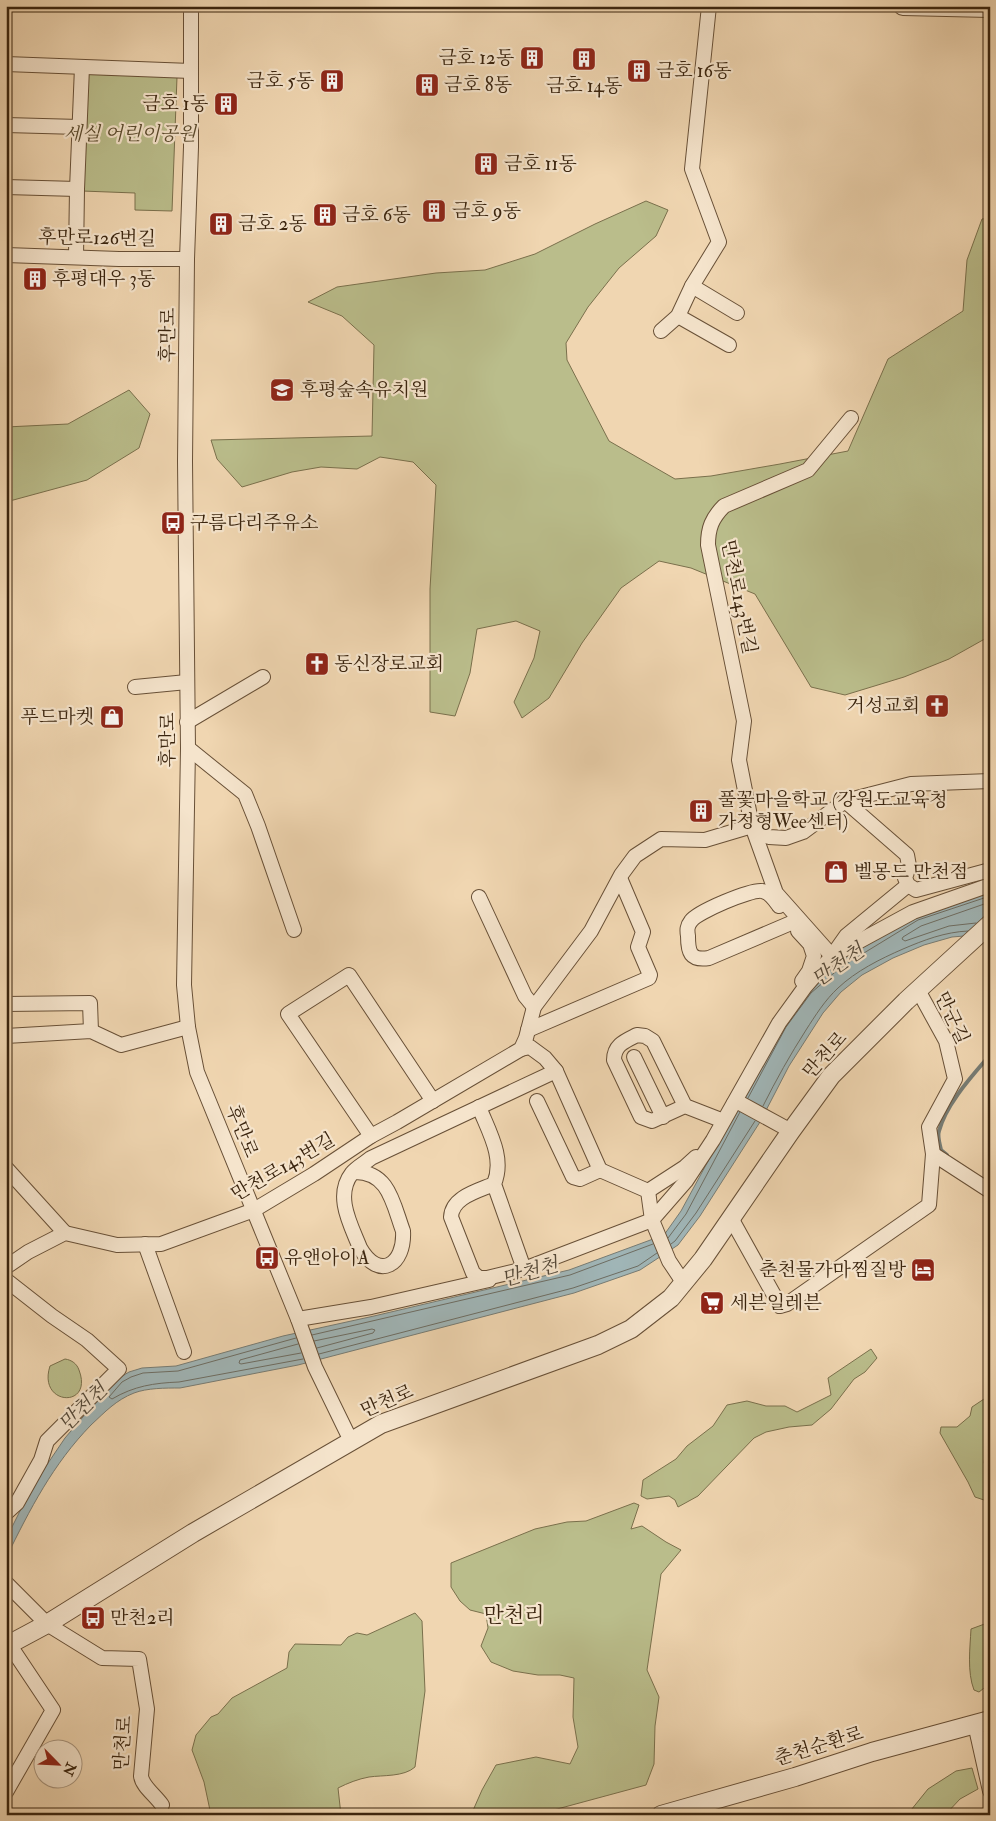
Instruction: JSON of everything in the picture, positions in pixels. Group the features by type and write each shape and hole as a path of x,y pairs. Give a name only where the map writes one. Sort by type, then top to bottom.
{"street":[{"name":"후만로","path":"191,6 185,462 188,748 184,985 188,1027 197,1072 299,1322 315,1367 351,1441"},
{"path":"661,332 678,316 692,286 720,242 692,169 709,6"},
{"path":"903,6 990,8"},
{"path":"6,64 191,71"},
{"path":"76,257 76,189 82,67"},
{"path":"6,125 79,127"},
{"path":"6,187 76,189"},
{"name":"후만로126번길","path":"6,254 187,259"},
{"path":"692,286 737,313"},
{"path":"678,316 729,345"},
{"name":"만천로143번길","path":"832,956 776,893 752,826 739,760 744,721 708,545 708,534 710,524 724,506 808,470 851,418"},
{"path":"187,722 263,677"},
{"path":"135,686 187,682"},
{"path":"188,748 245,794 294,930"},
{"path":"521,1049 534,1007 591,932 620,878 635,856 661,839 705,840 752,826 761,834 769,837 795,836 845,801 911,784 990,780"},
{"path":"845,801 907,855 909,866 905,878 908,885 916,890 990,870"},
{"path":"528,1030 649,978 650,974 638,947 643,932 620,878"},
{"path":"299,1322 371,1308 567,1261 626,1239 653,1222 686,1181 713,1140 779,1023 804,988 832,956 846,936 908,885"},
{"path":"832,956 913,912 990,885"},
{"path":"648,1191 684,1167 708,1147 720,1120 774,1022 809,970 814,956 810,944 767,892 757,890 751,892 703,912 691,920 688,927 688,951 692,956 709,958 791,923"},
{"path":"479,898 525,996 534,1007"},
{"name":"만천로","path":"8,1645 47,1624 193,1532 381,1424 598,1345 632,1329 671,1298 703,1259 831,1076 918,990 990,924"},
{"path":"371,1136 288,1014 349,975 433,1101"},
{"name":"만군길","path":"731,1218 780,1306 787,1304 929,1205 932,1154 929,1127 955,1079 946,1041 918,990"},
{"path":"6,1004 90,1003 90,1031"},
{"path":"6,1036 90,1031 121,1045 188,1027"},
{"path":"685,1106 652,1122 641,1117 614,1060 615,1050 621,1042 637,1035 645,1036 653,1041 685,1106 720,1120"},
{"path":"521,1049 530,1047 545,1058 556,1071 600,1170 648,1191"},
{"name":"만천로143번길","path":"65,1233 117,1245 161,1244 254,1210 314,1174 371,1136 521,1049"},
{"path":"634,1057 663,1116"},
{"path":"354,1172 370,1174 382,1181 403,1230 404,1238 400,1254 390,1265 382,1266 375,1263 363,1255 360,1248 344,1203 346,1184 354,1172 371,1158 556,1071"},
{"path":"537,1101 573,1177 580,1179 600,1170"},
{"path":"736,1102 791,1131"},
{"path":"479,1108 498,1157 498,1170 494,1184 524,1269"},
{"path":"932,1154 990,1191"},
{"path":"6,1168 65,1233 28,1252 6,1267"},
{"path":"494,1184 459,1200 453,1208 451,1217 472,1273 475,1276 487,1278 524,1269 653,1222"},
{"path":"648,1191 653,1222 669,1261 683,1282"},
{"path":"145,1244 184,1352"},
{"path":"6,1280 52,1316 87,1340 119,1368 46,1441 41,1460 17,1503 6,1513"},
{"path":"6,1583 47,1624"},
{"name":"만천로","path":"47,1624 102,1658 139,1659 147,1710 141,1762 142,1783 155,1794 162,1805"},
{"path":"6,1792 53,1710 8,1645"},
{"path":"982,1722 990,1791"},
{"name":"춘천순환로","path":"661,1815 795,1777 872,1752 982,1722"}],"green space":[{"name":"세실 어린이공원","path":"87,74 177,77 172,211 135,210 135,193 82,191"},
{"path":"646,201 668,210 656,236 619,268 588,307 566,343 567,360 609,441 675,479 711,476 848,451 888,359 963,311 967,260 982,219 990,218 990,636 949,659 904,677 845,695 811,687 755,594 691,568 659,561 621,588 582,643 549,698 522,718 514,702 534,658 540,631 516,621 477,629 470,673 455,716 430,712 430,589 436,485 413,462 380,457 357,469 321,467 292,472 242,487 217,459 211,440 372,436 374,345 342,316 308,302 337,287 436,273 485,270 535,254"},
{"path":"129,390 150,414 139,448 87,480 6,502 6,427 68,424"},
{"path":"871,1349 877,1358 865,1372 854,1379 831,1409 812,1425 766,1432 754,1438 698,1496 678,1507 675,1500 669,1496 647,1499 641,1496 643,1480 676,1459 687,1446 713,1426 727,1405 747,1401 766,1406 785,1406 797,1412 831,1395 828,1378"},
{"path":"65,1359 72,1361 77,1366 82,1383 79,1391 73,1396 65,1398 57,1395 51,1389 48,1379 50,1366"},
{"path":"990,1395 990,1417 984,1463 990,1470 990,1499 984,1500 975,1497 940,1433 941,1427 957,1427 970,1416 972,1407"},
{"path":"634,1503 639,1505 631,1529 642,1526 681,1550 661,1574 647,1670 659,1697 655,1726 654,1764 646,1785 535,1815 471,1815 496,1765 536,1757 570,1764 578,1747 573,1717 574,1678 513,1671 491,1662 481,1646 488,1628 486,1614 470,1610 460,1601 451,1587 451,1563 535,1529 567,1522 586,1521"},
{"path":"415,1613 422,1621 425,1691 415,1767 399,1774 361,1779 338,1788 341,1815 211,1815 204,1782 192,1750 196,1735 211,1717 218,1714 232,1698 287,1668 289,1652 295,1644 341,1645 348,1637 357,1633 367,1635"},
{"path":"990,1622 990,1657 985,1670 988,1685 979,1692 974,1690 970,1676 971,1629"},
{"path":"972,1768 978,1789 960,1799 945,1815 907,1815 928,1789 956,1771"}],"water":[{"name":"만천천","path":"990,891 990,930 976,935 952,937 924,945 893,958 862,975 841,992 823,1013 789,1066 760,1122 700,1216 678,1245 640,1270 574,1293 298,1365 180,1388 162,1388 134,1393 111,1407 91,1425 65,1455 33,1505 6,1558 6,1539 44,1469 65,1438 94,1404 119,1378 129,1372 142,1368 176,1366 283,1336 569,1270 664,1235 681,1211 782,1025 808,990 838,962 916,916"}],"waterway":[{"path":"947,1155 941,1150 938,1138 942,1121 960,1091 990,1055"}],"place":[{"name":"금호 12동","path":"532,58"},
{"name":"금호 14동","path":"584,59"},
{"name":"금호 16동","path":"639,71"},
{"name":"금호 5동","path":"332,81"},
{"name":"금호 8동","path":"427,85"},
{"name":"금호 1동","path":"226,104"},
{"name":"금호 11동","path":"486,164"},
{"name":"금호 9동","path":"434,211"},
{"name":"금호 6동","path":"325,215"},
{"name":"금호 2동","path":"221,224"},
{"name":"후평대우 3동","path":"35,279"},
{"name":"후평숲속유치원","path":"282,390"},
{"name":"구름다리주유소","path":"173,523"},
{"name":"동신장로교회","path":"317,664"},
{"name":"거성교회","path":"937,706"},
{"name":"푸드마켓","path":"112,717"},
{"name":"풀꽃마을학교 (강원도교육청 가정형Wee센터)","path":"701,811"},
{"name":"벨몽드 만천점","path":"836,872"},
{"name":"유앤아이A","path":"267,1258"},
{"name":"춘천물가마찜질방","path":"923,1270"},
{"name":"세븐일레븐","path":"712,1303"},
{"name":"만천2리","path":"93,1618"}],"district":[{"name":"만천리","path":"514,1615"}]}
